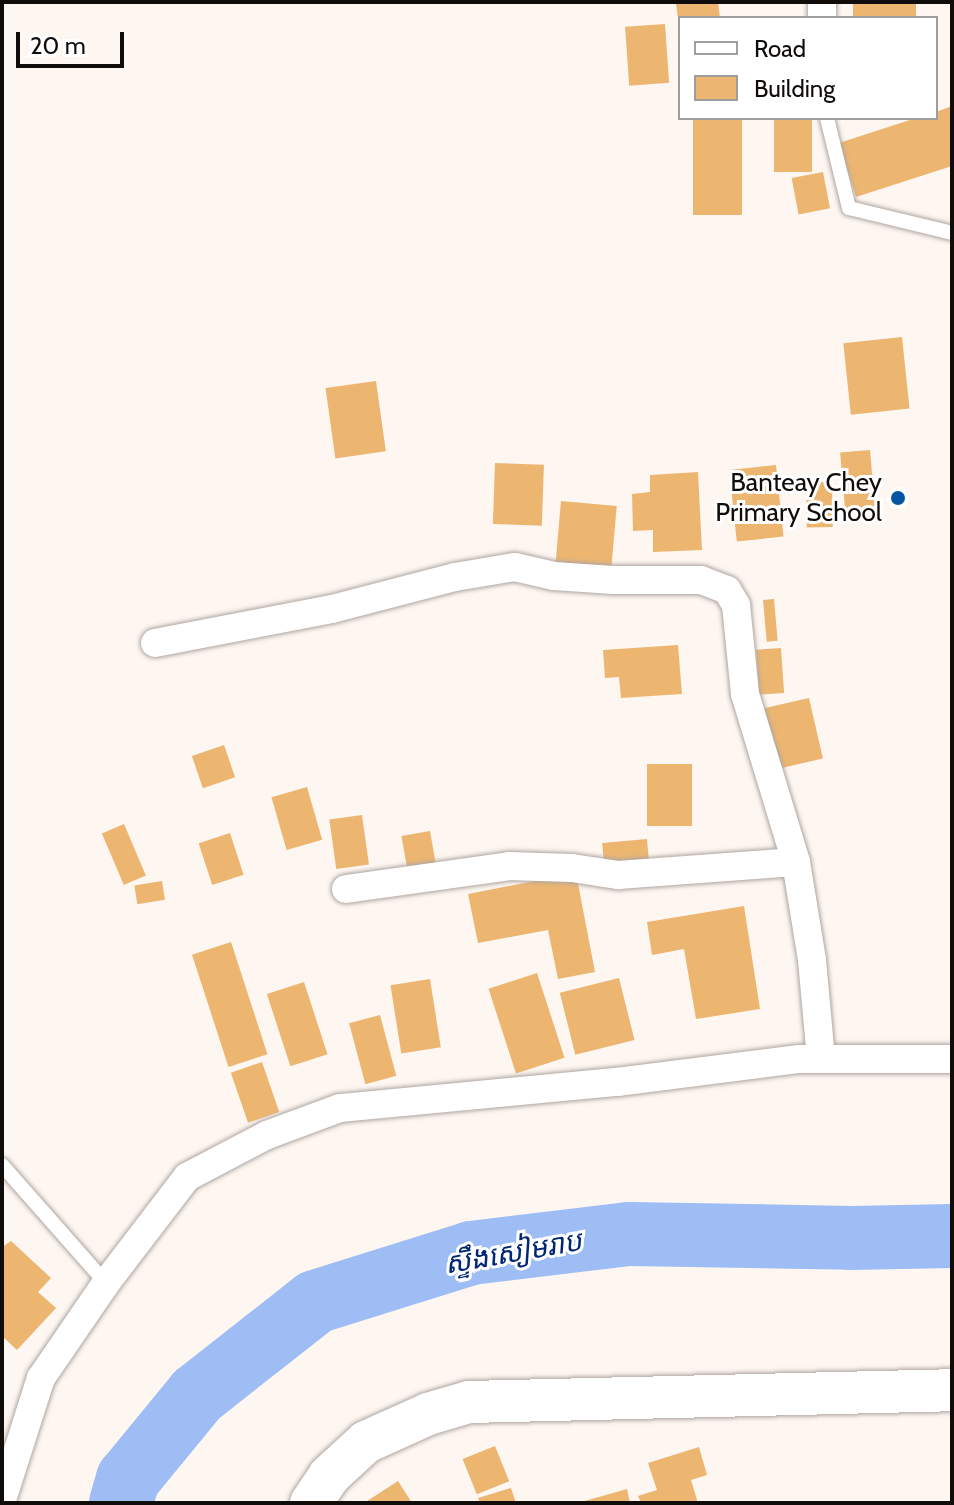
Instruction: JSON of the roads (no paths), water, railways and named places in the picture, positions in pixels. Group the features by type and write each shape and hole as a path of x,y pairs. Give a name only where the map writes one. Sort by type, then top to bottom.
{"street":[{"path":"155,643 332,609 455,577 515,567 554,576 701,580 727,590 736,605 745,694 796,862 812,960 821,1059"},
{"path":"346,889 509,866 572,868 618,875 796,862"},
{"path":"2,1500 41,1378 106,1283 187,1177 267,1135 340,1108 821,1059 952,1059"},
{"path":"311,1503 329,1476 366,1442 428,1414 469,1402 952,1390"}],"lane":[{"path":"827,120 849,208 952,233"},
{"path":"2,1165 106,1283"}],"waterway":[{"name":"ស្ទឹងសៀមរាប","path":"121,1503 128,1479 197,1395 315,1302 471,1253 629,1234 851,1238 952,1236"}],"place":[{"name":"Banteay Chey Primary School","path":"898,498"}]}
